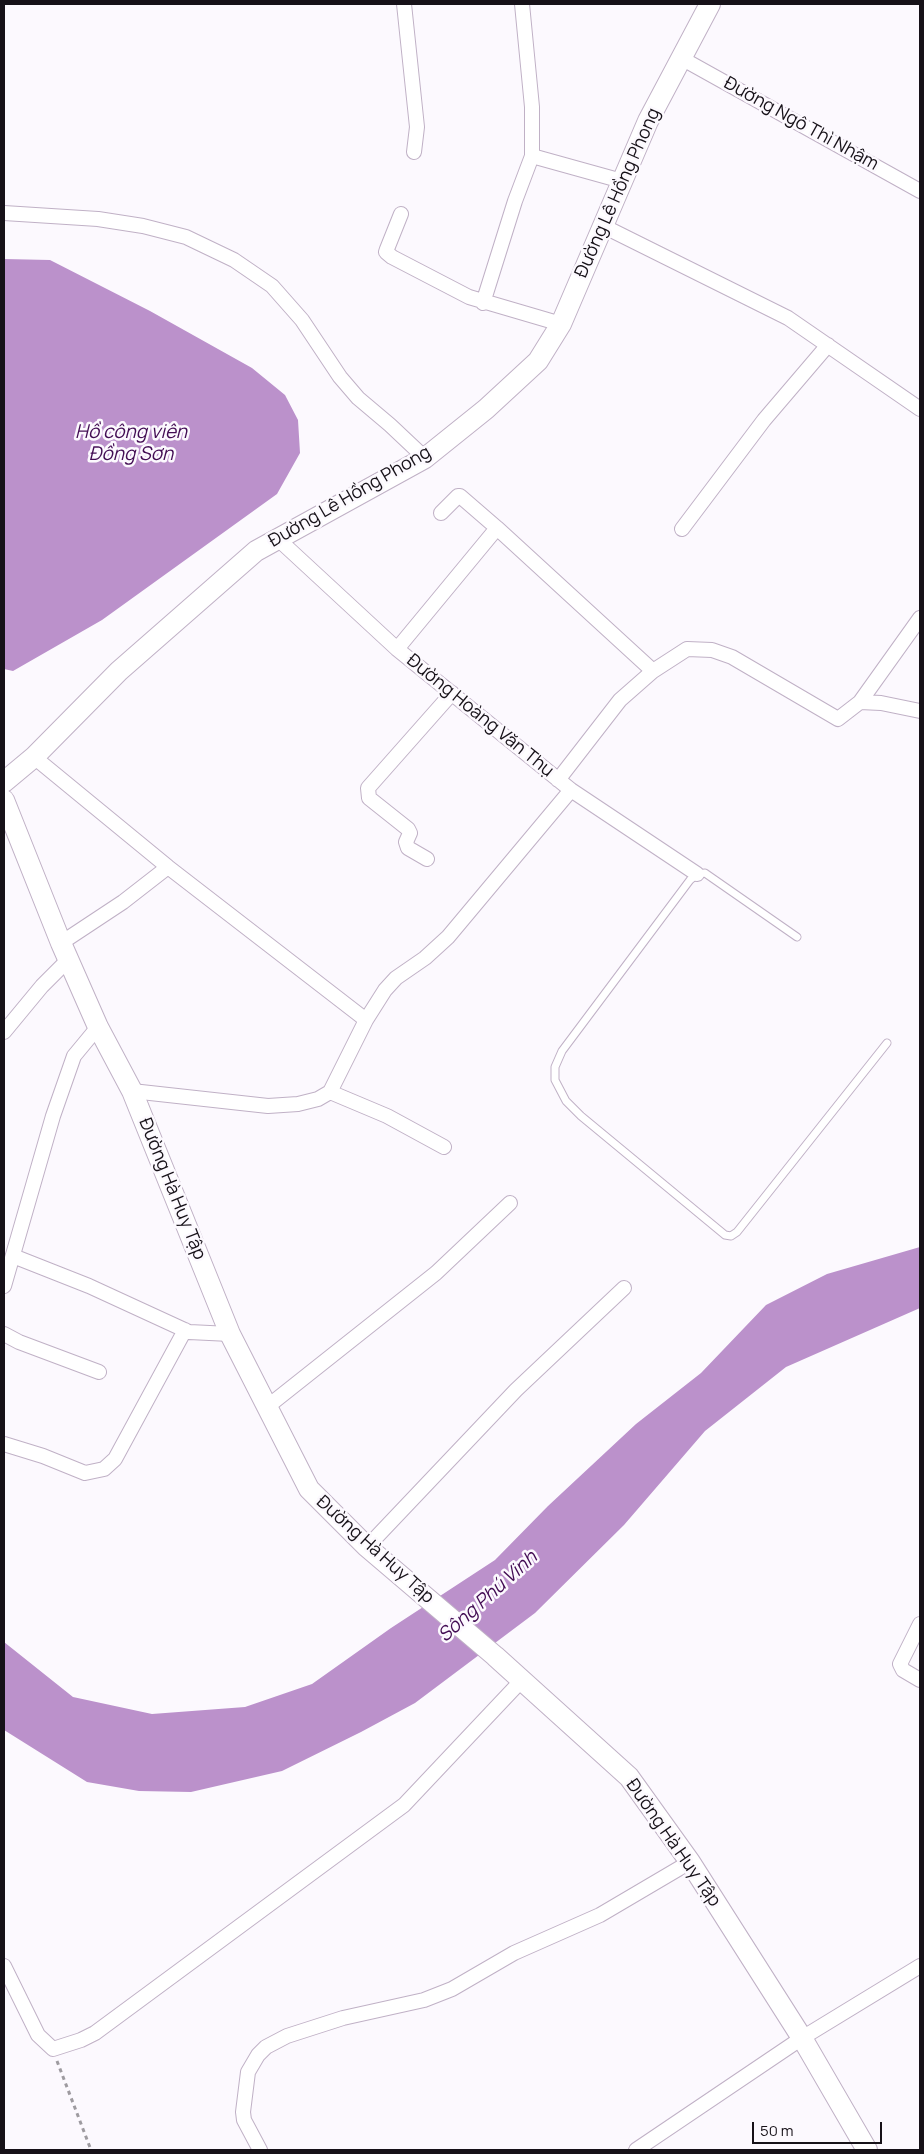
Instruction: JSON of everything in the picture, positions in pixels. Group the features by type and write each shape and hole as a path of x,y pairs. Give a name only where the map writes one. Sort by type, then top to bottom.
{"main road":[{"name":"Đường Lê Hồng Phong","path":"4,782 34,757 119,670 256,551 425,458 486,409 538,361 561,324 648,121 710,4"},
{"name":"Đường Hà Huy Tập","path":"4,800 64,952 98,1027 132,1091 230,1334 309,1489 367,1546 495,1656 629,1777 690,1862 802,2038 867,2150"}],"street":[{"path":"404,4 417,127 414,152"},
{"path":"484,303 515,201 532,156 532,107 522,4"},
{"name":"Đường Ngô Thì Nhậm","path":"681,58 920,191"},
{"path":"532,156 622,181"},
{"path":"4,213 98,219 143,226 186,237 234,260 272,286 302,320 340,378 358,398 390,424 425,458"},
{"path":"401,214 386,252 392,257 484,303 561,324"},
{"path":"603,226 788,318 920,409"},
{"path":"682,528 764,420 828,346"},
{"path":"441,513 460,496 652,671"},
{"path":"397,649 497,528"},
{"name":"Đường Hoàng Văn Thụ","path":"278,538 397,649 558,780 697,874"},
{"path":"558,780 620,700 652,671 686,649 712,650 732,657 838,719 860,702 920,618"},
{"path":"427,859 408,848 406,842 410,833 408,829 369,798 368,788 452,693"},
{"path":"860,702 881,703 920,711"},
{"path":"34,757 168,867 366,1020"},
{"path":"132,1091 268,1106 298,1104 318,1099 330,1092 366,1020 385,990 396,978 425,958 448,937 571,790"},
{"path":"4,1032 42,986 64,952 168,867"},
{"path":"4,1286 53,1116 74,1056 98,1027"},
{"path":"330,1092 393,1119 444,1147"},
{"path":"267,1407 436,1273 510,1203"},
{"path":"13,1256 89,1286 185,1330 203,1334 230,1334"},
{"path":"367,1546 516,1390 624,1288"},
{"path":"4,1444 43,1456 85,1473 104,1469 115,1459 185,1330"},
{"path":"4,1334 19,1342 99,1372"},
{"path":"920,1624 900,1664 903,1670 920,1680"},
{"path":"4,1966 38,2035 53,2049 81,2040 95,2033 404,1805 522,1680"},
{"path":"260,2150 244,2120 243,2112 248,2072 258,2055 266,2047 287,2036 343,2018 424,2000 452,1989 514,1954 600,1915 690,1862"},
{"path":"636,2150 802,2038 920,1966"}],"lane":[{"path":"797,937 705,873 697,874 690,880 562,1051 555,1067 555,1080 566,1101 581,1116 725,1235 731,1236 737,1232 887,1043"}],"path":[{"path":"53,2049 91,2150"}],"water":[{"name":"Hồ công viên Đồng Sơn","path":"4,259 50,260 150,311 252,368 285,395 298,420 300,453 277,494 102,620 13,671 4,669"},
{"name":"Sông Phú Vinh","path":"920,1247 920,1308 786,1367 705,1431 624,1525 535,1613 415,1703 361,1732 282,1771 191,1792 139,1791 87,1782 4,1730 4,1642 73,1697 152,1714 245,1707 312,1684 391,1628 495,1560 548,1506 636,1424 701,1373 766,1305 827,1274"}]}
